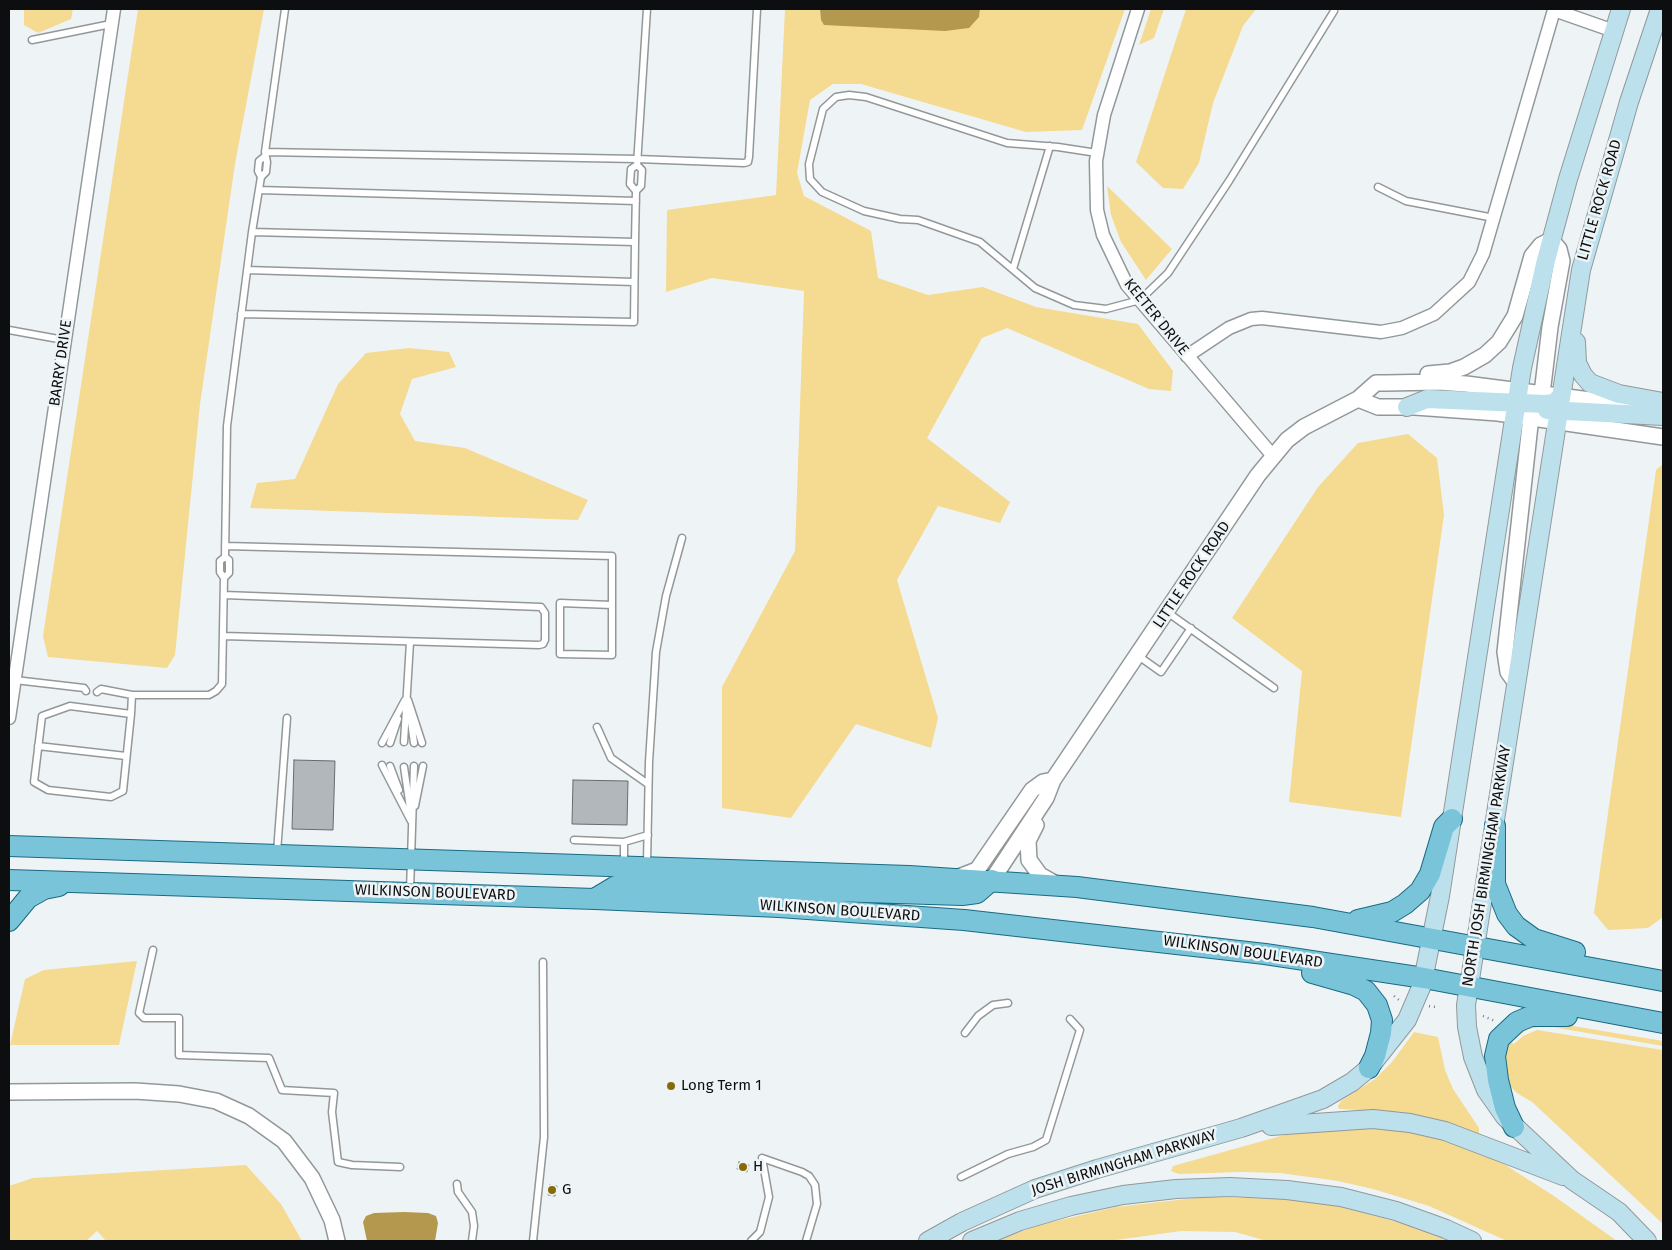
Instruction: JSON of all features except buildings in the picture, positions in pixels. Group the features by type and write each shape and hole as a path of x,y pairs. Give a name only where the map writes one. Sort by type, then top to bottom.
{"main road":[{"path":"1241,1128 1323,1099 1352,1082 1369,1068 1407,1020 1424,978 1452,819 1537,406 1552,240 1582,129 1621,9"},
{"name":"LITTLE ROCK ROAD","path":"1537,406 1572,320 1592,227 1628,102 1660,9"},
{"path":"1572,320 1576,325 1578,334 1577,363 1588,382 1612,392 1663,402"},
{"path":"1407,407 1430,399 1663,416"},
{"name":"NORTH JOSH BIRMINGHAM PARKWAY","path":"1537,406 1516,683 1468,986 1466,1020 1473,1057 1486,1090 1514,1126 1572,1180 1619,1212 1647,1241"},
{"path":"1336,921 1360,920 1382,916 1412,899 1430,874 1444,827 1452,819"},
{"path":"1494,826 1495,884 1503,908 1516,926 1540,942 1609,962 1623,970 1626,974"},
{"path":"9,846 992,880 1065,886 1336,921 1432,937 1663,981"},
{"name":"WILKINSON BOULEVARD","path":"9,880 410,892 779,907 1053,928 1265,954 1424,978 1663,1023"},
{"path":"595,899 616,886 639,884 962,895 977,893 992,880"},
{"path":"9,920 28,898 44,889 73,882"},
{"path":"1265,954 1282,966 1347,981 1370,995 1380,1014 1382,1026 1377,1050 1369,1068"},
{"path":"1514,1126 1505,1108 1495,1066 1497,1044 1506,1031 1517,1022 1531,1016 1549,1015 1606,1020 1620,1016"},
{"path":"1241,1128 1339,1120 1373,1119 1410,1122 1445,1131 1572,1180"},
{"name":"JOSH BIRMINGHAM PARKWAY","path":"928,1241 962,1222 1035,1188 1097,1168 1241,1128"},
{"name":"JOSH BIRMINGHAM PARKWAY","path":"972,1241 1020,1221 1071,1206 1123,1196 1176,1189 1230,1187 1287,1190 1341,1197 1396,1211 1446,1229 1472,1241"}],"street":[{"name":"BARRY DRIVE","path":"9,718 15,680 13,662 114,9"},
{"name":"KEETER DRIVE","path":"1138,9 1104,115 1097,153 1095,186 1097,210 1103,235 1119,270 1140,300 1274,456"},
{"path":"1187,356 1230,328 1250,319 1262,318 1381,332 1402,328 1434,314 1469,282 1483,254 1554,9 1614,31"},
{"path":"1396,383 1414,376 1456,370 1490,352 1504,336 1515,316 1532,256 1541,245 1552,240"},
{"name":"LITTLE ROCK ROAD","path":"992,880 1044,800 1053,780 1137,655 1274,456 1288,440 1304,427 1358,399 1376,384 1439,382 1537,406"},
{"path":"1358,399 1378,408 1407,407"},
{"path":"1537,406 1663,410"},
{"path":"1537,406 1663,437"},
{"path":"1516,683 1508,672 1505,652 1537,406"},
{"name":"LITTLE ROCK ROAD","path":"953,878 968,875 977,870 1032,790 1043,782 1053,780"},
{"path":"1044,800 1044,811 1028,841 1029,857 1036,871 1044,879 1065,886"},
{"path":"9,1092 135,1091 179,1094 216,1101 241,1112 284,1141 312,1178 332,1220 336,1241"}],"lane":[{"path":"98,688 132,695 208,695 216,691 222,684 224,578 220,572 220,561 224,558 225,546 227,426 252,232 261,177 267,162 265,155 285,9"},
{"path":"636,191 641,186 642,170 637,162 647,9"},
{"path":"265,155 744,164 748,162 757,9"},
{"path":"1097,153 1050,146 1007,143 866,96 849,94 836,98 823,109 809,164 810,179 822,192 864,211 900,219 918,220 980,242 1035,288 1074,305 1106,309 1140,300 1168,273 1230,181 1334,11"},
{"path":"32,40 111,24"},
{"path":"1013,268 1050,146"},
{"path":"241,314 634,322 636,191 630,184 631,169 637,162"},
{"path":"1378,188 1406,201 1494,218"},
{"path":"259,190 636,201"},
{"path":"252,232 635,242"},
{"path":"247,270 634,282"},
{"path":"9,330 64,340"},
{"path":"647,868 648,784 656,652 666,596 682,538"},
{"path":"225,546 612,556 612,605 612,655 560,654 560,603 612,605"},
{"path":"223,636 539,645 543,644 545,640 545,613 541,607 224,595"},
{"path":"1167,612 1274,688"},
{"path":"1137,655 1161,672 1191,628"},
{"path":"404,742 410,642"},
{"path":"15,680 86,688"},
{"path":"131,714 70,706 42,716 34,782 48,790 111,797 123,791 131,714 132,695"},
{"path":"382,743 406,696"},
{"path":"390,743 406,696"},
{"path":"406,696 414,743"},
{"path":"406,696 422,743"},
{"path":"276,856 287,718"},
{"path":"597,727 611,758 648,784"},
{"path":"38,746 126,756"},
{"path":"382,765 412,822"},
{"path":"390,766 412,822"},
{"path":"410,892 414,766"},
{"path":"412,822 423,766"},
{"path":"404,767 412,822"},
{"path":"574,840 624,842 648,835"},
{"path":"624,842 624,868"},
{"path":"153,950 139,1013 144,1018 179,1018 178,1055 269,1058 282,1090 334,1093 334,1130 338,1162 352,1165 400,1167"},
{"path":"533,1241 544,1137 543,962"},
{"path":"965,1033 978,1016 993,1005 1008,1003"},
{"path":"961,1177 1008,1154 1033,1147 1046,1140 1080,1030 1070,1019"},
{"path":"752,1241 760,1232 770,1198 762,1158 802,1172 809,1176 814,1185 817,1204 806,1241"},
{"path":"457,1184 458,1192 472,1212 474,1226 472,1241"}],"path":[{"path":"1490,1012 1490,1017"},
{"path":"1483,1016 1490,1017 1496,1022"}],"shaded area":[{"path":"24,9 73,9 71,19 38,33 24,25"},
{"path":"138,9 264,9 235,164 200,404 175,655 167,668 48,657 43,636"},
{"path":"785,9 820,9 821,20 979,17 980,9 1125,9 1082,130 1026,132 861,84 833,84 810,100 797,173 804,196 871,231 878,278 928,295 983,287 1036,307 1138,324 1173,371 1171,391 1149,389 1007,328 982,338 927,438 1010,502 1000,523 938,506 897,580 938,718 931,748 856,724 791,818 722,808 722,687 795,551 804,291 712,278 666,292 667,210 776,195"},
{"path":"820,9 980,9 979,17 969,28 945,31 824,25 821,20"},
{"path":"1151,9 1164,9 1154,38 1139,45"},
{"path":"1186,9 1256,9 1243,26 1213,103 1199,163 1183,189 1163,188 1136,162"},
{"path":"1107,186 1172,249 1146,280 1121,242 1111,215"},
{"path":"409,348 449,352 456,367 412,379 400,414 415,441 465,448 588,500 578,520 250,508 257,483 295,479 338,384 366,353"},
{"path":"1408,434 1437,458 1444,515 1401,817 1289,802 1302,671 1232,618 1318,487 1358,443"},
{"path":"1663,464 1663,917 1648,928 1608,930 1594,913 1656,470"},
{"path":"137,961 119,1045 10,1045 25,979 44,970"},
{"path":"1549,1022 1663,1041 1663,1046 1546,1026 1528,1029 1518,1036 1514,1032 1522,1026"},
{"path":"1537,1030 1663,1050 1663,1224 1532,1102 1517,1093 1508,1084 1502,1070 1507,1040 1514,1044 1523,1036"},
{"path":"1414,1032 1438,1037 1445,1070 1453,1089 1479,1128 1479,1134 1426,1117 1379,1111 1339,1109 1338,1106 1341,1101 1375,1079 1392,1062"},
{"path":"1365,1125 1442,1136 1496,1159 1554,1196 1617,1241 1507,1241 1429,1206 1373,1189 1338,1181 1280,1173 1179,1174 1171,1171 1173,1166 1295,1132"},
{"path":"246,1165 281,1204 302,1241 106,1241 97,1231 86,1241 9,1241 9,1186 33,1178"},
{"path":"1204,1197 1288,1199 1333,1205 1412,1226 1451,1241 1267,1241 1235,1232 1181,1231 1109,1241 996,1241 1039,1225 1116,1207"},
{"path":"374,1213 428,1213 436,1216 438,1223 435,1241 367,1241 363,1222 366,1216"}],"place":[{"name":"Long Term 1","path":"671,1086"},
{"name":"H","path":"743,1167"},
{"name":"G","path":"552,1190"}]}
